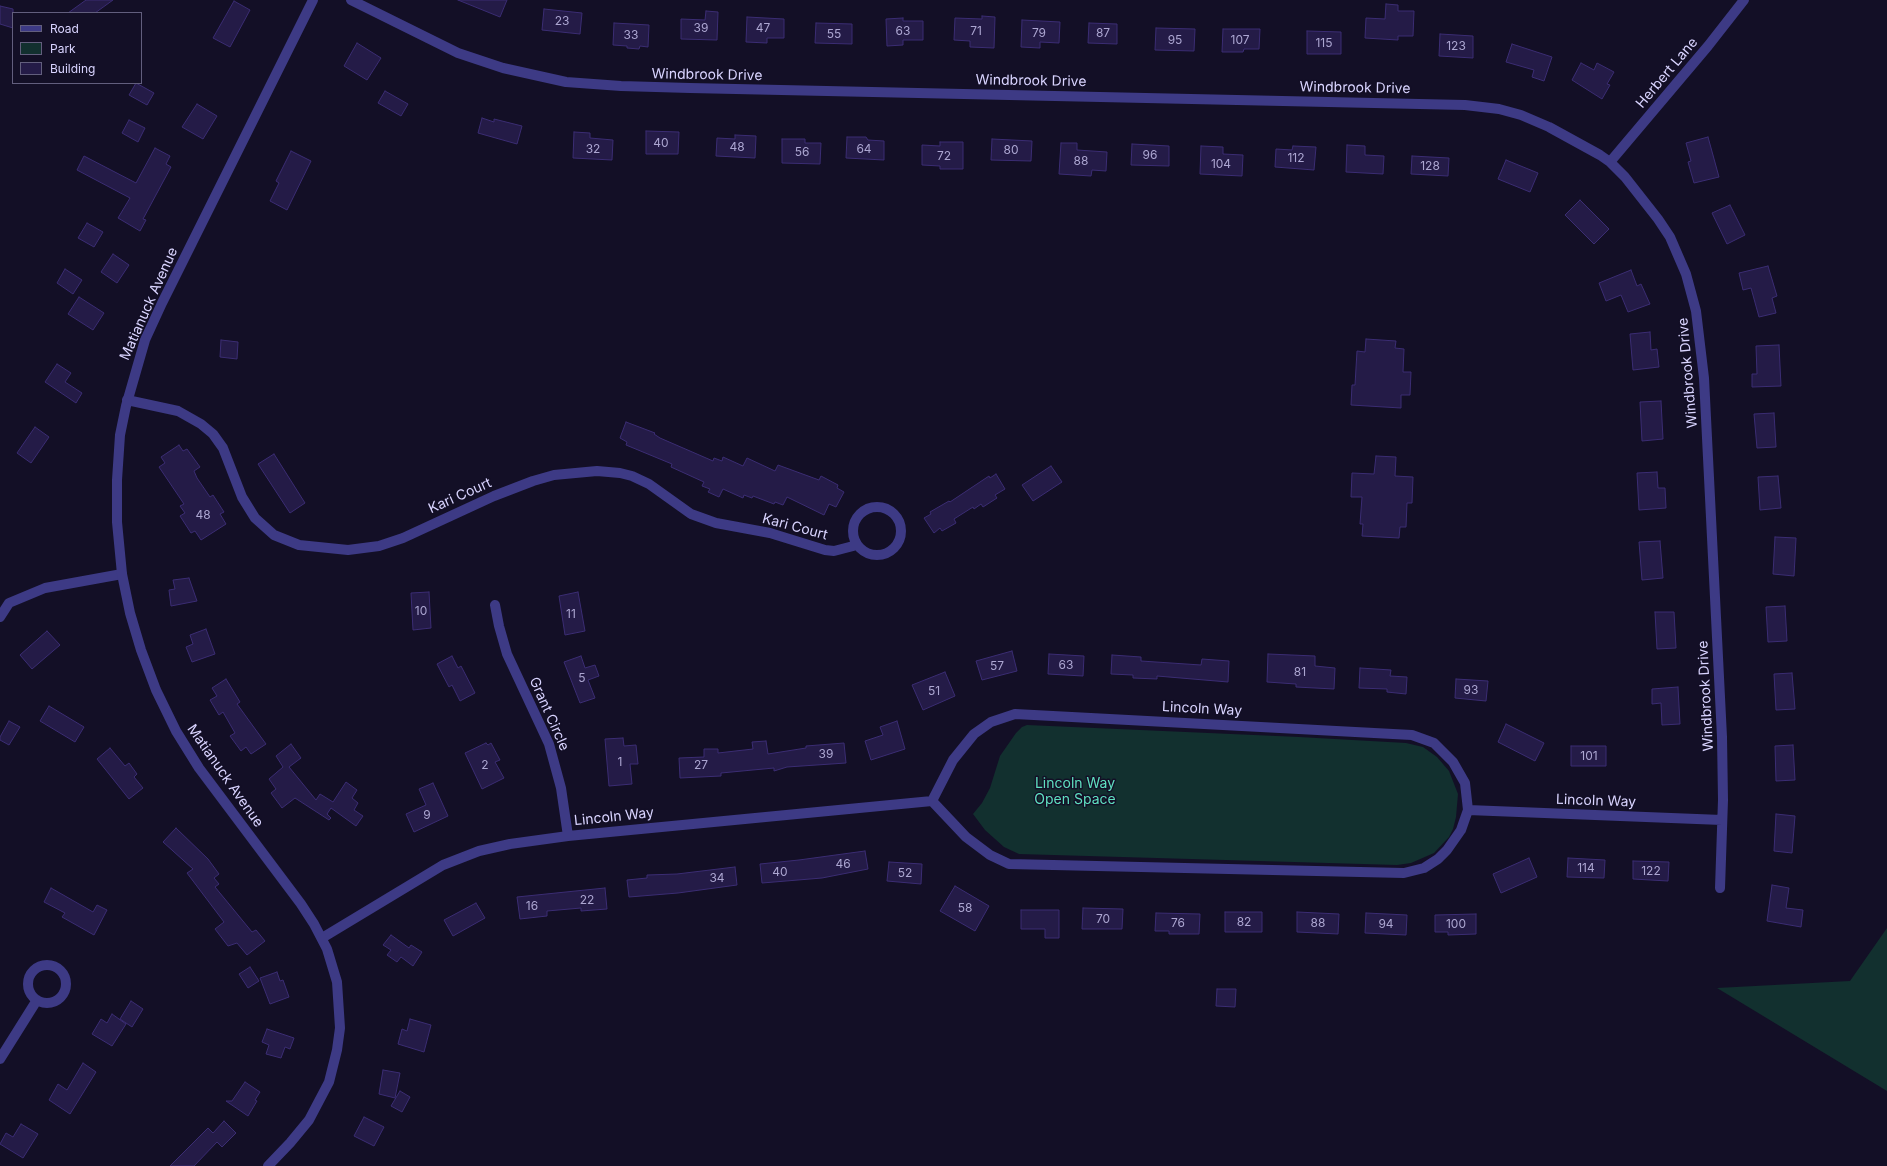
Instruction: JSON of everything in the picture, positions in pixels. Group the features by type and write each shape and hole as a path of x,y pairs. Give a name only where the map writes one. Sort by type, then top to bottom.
{"street":[{"name":"Matianuck Avenue","path":"268,1166 290,1143 312,1115 327,1086 335,1061 340,1028 338,994 331,960 322,938 301,904 199,768 176,731 156,690 141,650 130,612 122,574 117,522 117,480 120,435 127,400 145,340 313,0"},
{"name":"Windbrook Drive","path":"351,0 458,53 503,68 566,82 621,86 690,88 1471,106 1510,112 1532,119 1586,147 1610,162 1643,198 1670,237 1686,274 1696,311 1704,378 1722,737 1720,888"},
{"name":"Herbert Lane","path":"1610,162 1708,46 1744,0"},
{"name":"Kari Court","path":"127,400 178,411 201,424 213,434 223,448 242,497 255,518 274,535 299,545 348,550 379,546 403,538 494,496 528,483 554,475 597,471 620,472 632,476 649,484 691,514 716,523 770,532 834,552 857,545"},
{"path":"880,508 889,511 896,518 900,527 900,537 896,546 890,551 876,555 869,554 857,545 853,531 855,521 861,513 870,509 880,508"},
{"path":"0,617 9,603 45,588 122,574"},
{"name":"Grant Circle","path":"496,605 499,626 507,654 542,727 552,752 561,788 568,836"},
{"name":"Lincoln Way","path":"1015,714 1412,735 1434,743 1453,762 1465,783 1468,810 1461,830 1455,841 1438,859 1415,871 1384,874 1009,864 990,856 971,841 932,801 953,760 967,741 982,727 991,722 1015,714"},
{"name":"Lincoln Way","path":"322,938 428,873 459,857 510,844 568,836 932,801"},
{"name":"Lincoln Way","path":"1468,810 1722,820"},
{"path":"0,1059 37,1000"}],"green space":[{"name":"Lincoln Way Open Space","path":"1027,725 1406,743 1423,747 1437,757 1449,771 1458,794 1456,817 1449,837 1434,853 1411,863 1397,865 1019,854 1004,847 985,830 973,814 982,803 990,788 1000,756 1016,733 1022,727"},
{"path":"1887,928 1887,1091 1717,988 1850,981"}],"building":[{"path":"86,0 113,0 96,12 69,12"},
{"path":"458,0 507,0 500,17"},
{"path":"234,1 250,10 230,47 213,38"},
{"path":"1386,4 1398,5 1398,11 1414,11 1413,36 1398,36 1398,40 1365,38 1366,18 1385,19"},
{"path":"0,6 13,9 12,28 0,24"},
{"path":"544,9 582,13 580,34 542,30"},
{"path":"706,11 718,12 717,40 681,39 681,19 705,20"},
{"path":"982,16 995,17 994,48 970,47 970,41 954,40 955,18 982,19"},
{"path":"747,17 784,19 784,38 767,38 767,43 746,42"},
{"path":"903,18 903,21 923,21 923,40 903,40 903,45 887,46 886,19"},
{"path":"1022,20 1060,22 1059,43 1040,42 1040,48 1021,47"},
{"path":"614,23 649,25 648,47 640,46 639,49 613,45"},
{"path":"816,23 852,24 852,44 815,43"},
{"path":"1089,23 1117,24 1117,44 1088,43"},
{"path":"1156,28 1195,29 1194,51 1155,50"},
{"path":"1223,29 1260,29 1259,49 1244,49 1243,52 1222,52"},
{"path":"1307,31 1341,32 1341,54 1307,54"},
{"path":"1440,34 1473,36 1473,58 1439,56"},
{"path":"357,43 381,58 367,80 344,66"},
{"path":"1512,44 1552,57 1544,81 1532,77 1534,70 1506,62"},
{"path":"1581,63 1594,70 1597,63 1614,72 1607,84 1610,85 1602,99 1572,80"},
{"path":"135,84 154,93 147,105 129,95"},
{"path":"385,91 408,104 401,116 378,103"},
{"path":"197,104 217,116 203,139 182,127"},
{"path":"482,118 494,122 494,119 522,126 517,144 478,133"},
{"path":"129,120 145,128 138,142 122,133"},
{"path":"646,131 679,132 678,154 646,154"},
{"path":"574,132 590,133 590,138 613,140 612,160 573,158"},
{"path":"735,135 756,136 755,158 716,156 717,138 735,139"},
{"path":"847,137 866,137 868,140 884,141 884,160 846,158"},
{"path":"1708,137 1719,177 1694,183 1688,162 1691,161 1686,143"},
{"path":"782,139 805,139 805,143 821,143 820,164 782,163"},
{"path":"992,139 1032,141 1031,161 991,160"},
{"path":"940,142 963,142 963,169 940,169 940,166 922,165 922,145 940,146"},
{"path":"1061,143 1077,143 1077,150 1107,152 1106,171 1092,170 1091,176 1059,174"},
{"path":"1132,144 1169,146 1169,166 1131,165"},
{"path":"1347,145 1365,146 1365,155 1384,156 1383,174 1346,172"},
{"path":"1201,146 1223,147 1223,154 1243,155 1242,176 1200,174"},
{"path":"1293,146 1316,147 1314,170 1275,167 1276,149 1292,150"},
{"path":"155,148 170,156 166,164 171,167 143,219 146,220 140,231 118,218 130,198 77,170 84,156 136,183"},
{"path":"291,151 311,161 287,210 270,201 279,183 276,181"},
{"path":"1412,156 1449,158 1448,176 1411,174"},
{"path":"1506,160 1538,173 1530,192 1498,179"},
{"path":"1580,200 1609,229 1594,244 1565,215"},
{"path":"1730,205 1745,235 1727,244 1712,213"},
{"path":"87,223 103,232 94,247 78,238"},
{"path":"113,254 129,265 117,283 101,272"},
{"path":"1768,266 1777,296 1772,298 1776,313 1759,317 1751,288 1743,290 1739,273"},
{"path":"65,269 82,280 73,294 57,283"},
{"path":"1631,270 1637,286 1641,284 1650,304 1628,312 1621,295 1606,301 1599,283"},
{"path":"79,297 104,313 93,330 68,314"},
{"path":"1650,332 1651,350 1657,349 1659,367 1633,370 1630,334"},
{"path":"1366,339 1396,341 1395,348 1404,349 1403,372 1411,372 1410,395 1401,395 1401,408 1351,405 1352,385 1355,385 1357,351 1365,352"},
{"path":"221,340 238,342 237,359 220,357"},
{"path":"1779,345 1781,386 1752,387 1752,374 1757,374 1756,346"},
{"path":"57,364 71,373 65,382 82,393 76,403 45,382"},
{"path":"1661,401 1663,439 1642,441 1640,402"},
{"path":"1774,413 1776,447 1757,448 1754,414"},
{"path":"626,422 655,433 654,434 660,438 713,461 714,458 722,461 723,457 743,466 747,458 775,471 778,465 819,480 821,476 838,485 837,488 844,492 836,507 829,504 824,515 787,497 783,505 775,502 774,504 753,496 752,498 744,495 743,498 723,489 719,497 708,492 710,489 702,486 704,482 671,467 672,464 626,445 627,442 620,438"},
{"path":"35,427 49,437 31,463 17,453"},
{"path":"179,445 183,451 187,449 200,467 194,471 197,478 210,497 213,495 224,512 220,514 226,524 201,540 195,531 191,533 180,516 185,513 180,506 184,504 159,467 165,463 161,457"},
{"path":"274,454 305,503 290,513 258,464"},
{"path":"1376,456 1396,457 1395,476 1413,477 1412,503 1407,503 1406,527 1400,527 1399,538 1362,536 1363,524 1360,524 1362,497 1351,497 1352,473 1374,474"},
{"path":"1051,466 1062,482 1033,501 1022,485"},
{"path":"1657,472 1658,488 1665,488 1666,508 1639,510 1637,473"},
{"path":"996,474 1005,489 995,495 997,498 983,507 981,504 974,509 973,507 954,519 956,523 942,531 940,528 934,533 924,518 931,514 930,512 949,501 950,502 989,476 990,478"},
{"path":"1778,476 1781,508 1760,510 1758,477"},
{"path":"1775,537 1796,538 1794,576 1773,574"},
{"path":"1660,541 1663,578 1642,580 1639,542"},
{"path":"189,578 197,601 171,606 169,590 175,589 173,580"},
{"path":"429,592 431,628 413,630 411,593"},
{"path":"578,592 585,631 565,635 559,596"},
{"path":"1785,606 1787,641 1768,642 1766,607"},
{"path":"1655,612 1674,612 1676,648 1657,649"},
{"path":"206,629 215,654 192,662 186,647 193,644 190,635"},
{"path":"47,631 60,645 32,669 20,655"},
{"path":"1012,651 1017,671 982,680 976,661"},
{"path":"1049,654 1084,656 1083,676 1048,674"},
{"path":"1268,654 1315,656 1315,666 1335,668 1334,689 1296,687 1296,684 1267,682"},
{"path":"1112,655 1141,657 1141,661 1201,665 1202,659 1229,661 1228,682 1157,676 1157,679 1133,678 1133,675 1111,674"},
{"path":"452,656 458,668 461,666 475,693 460,701 452,685 449,687 437,664"},
{"path":"581,656 585,668 595,665 599,676 588,680 595,698 580,703 564,662"},
{"path":"1360,668 1391,670 1390,676 1407,677 1406,694 1387,692 1387,689 1359,688"},
{"path":"945,672 955,696 923,710 912,685"},
{"path":"1792,673 1795,709 1776,710 1774,674"},
{"path":"226,679 240,702 237,704 266,744 251,754 246,747 241,751 230,736 235,733 223,712 219,715 210,700 217,696 212,688"},
{"path":"1456,679 1488,681 1486,701 1455,698"},
{"path":"1678,687 1680,724 1662,725 1661,703 1652,704 1652,689"},
{"path":"49,706 84,727 75,742 40,721"},
{"path":"9,721 20,727 9,745 0,740 0,737"},
{"path":"897,721 905,749 871,760 865,741 883,735 880,727"},
{"path":"1506,724 1544,743 1535,761 1498,742"},
{"path":"623,738 624,746 636,745 638,764 630,764 632,784 609,786 605,739"},
{"path":"766,741 768,754 806,748 806,746 844,743 846,763 787,767 774,771 774,768 721,773 721,776 680,778 679,758 704,757 704,749 718,749 718,753 753,749 752,742"},
{"path":"486,743 488,745 491,743 500,760 495,762 504,778 482,789 465,753"},
{"path":"291,744 301,758 289,767 316,800 320,794 333,802 346,782 357,790 352,798 358,803 354,810 363,816 356,826 331,808 327,814 331,818 329,820 295,798 282,808 271,793 276,789 269,779 283,767 276,756"},
{"path":"1793,745 1795,780 1776,781 1775,746"},
{"path":"1571,746 1606,746 1606,766 1571,766"},
{"path":"110,748 125,766 129,763 137,774 134,777 143,788 129,799 97,759"},
{"path":"433,783 448,816 414,832 406,814 426,805 419,789"},
{"path":"1776,814 1795,816 1792,853 1774,851"},
{"path":"176,828 208,859 219,874 214,878 219,884 215,887 252,932 256,930 265,941 247,955 237,943 228,946 215,929 224,922 187,873 193,869 163,842"},
{"path":"865,851 868,869 822,878 762,883 760,864"},
{"path":"1529,858 1537,877 1501,893 1493,874"},
{"path":"1568,858 1605,860 1604,878 1567,877"},
{"path":"1633,861 1669,862 1668,881 1633,879"},
{"path":"889,862 922,864 921,884 887,881"},
{"path":"735,867 737,885 678,893 629,897 627,880 647,878 647,875 677,874"},
{"path":"1772,885 1789,888 1786,908 1803,910 1801,927 1767,921"},
{"path":"955,886 989,906 975,931 940,911"},
{"path":"51,888 93,912 97,905 107,910 94,935 62,917 65,913 44,902"},
{"path":"605,888 607,909 581,911 581,908 547,911 547,916 520,919 517,897"},
{"path":"476,903 485,918 453,936 444,920"},
{"path":"1083,908 1123,909 1122,929 1082,929"},
{"path":"1021,910 1059,910 1059,938 1045,938 1045,929 1021,929"},
{"path":"1225,912 1262,912 1262,932 1225,932"},
{"path":"1297,912 1339,914 1338,934 1297,932"},
{"path":"1156,913 1200,914 1199,934 1169,934 1169,931 1155,931"},
{"path":"1366,913 1407,915 1406,935 1365,933"},
{"path":"1476,914 1476,934 1448,935 1448,932 1435,932 1435,915"},
{"path":"391,935 409,948 411,945 422,952 413,966 401,957 397,962 387,955 391,950 383,945"},
{"path":"250,967 259,981 248,988 239,974"},
{"path":"277,972 280,981 283,980 289,997 270,1004 260,978"},
{"path":"1217,989 1236,989 1235,1007 1216,1006"},
{"path":"131,1001 143,1009 132,1027 120,1019"},
{"path":"112,1014 126,1024 112,1046 92,1034 101,1019 107,1023"},
{"path":"410,1019 431,1025 424,1052 398,1044 402,1029 407,1031"},
{"path":"267,1029 294,1038 290,1049 285,1047 281,1058 266,1054 269,1045 262,1042"},
{"path":"83,1063 96,1072 70,1114 49,1100 58,1084 67,1090"},
{"path":"383,1070 400,1073 395,1098 379,1094"},
{"path":"245,1082 260,1092 255,1100 257,1101 248,1116 226,1101 232,1101"},
{"path":"400,1091 410,1097 402,1112 391,1106"},
{"path":"364,1117 384,1127 374,1146 354,1136"},
{"path":"224,1121 236,1133 222,1147 217,1142 194,1166 170,1166 208,1128 213,1133"},
{"path":"21,1124 38,1134 23,1158 0,1144 6,1133 13,1137"}]}
